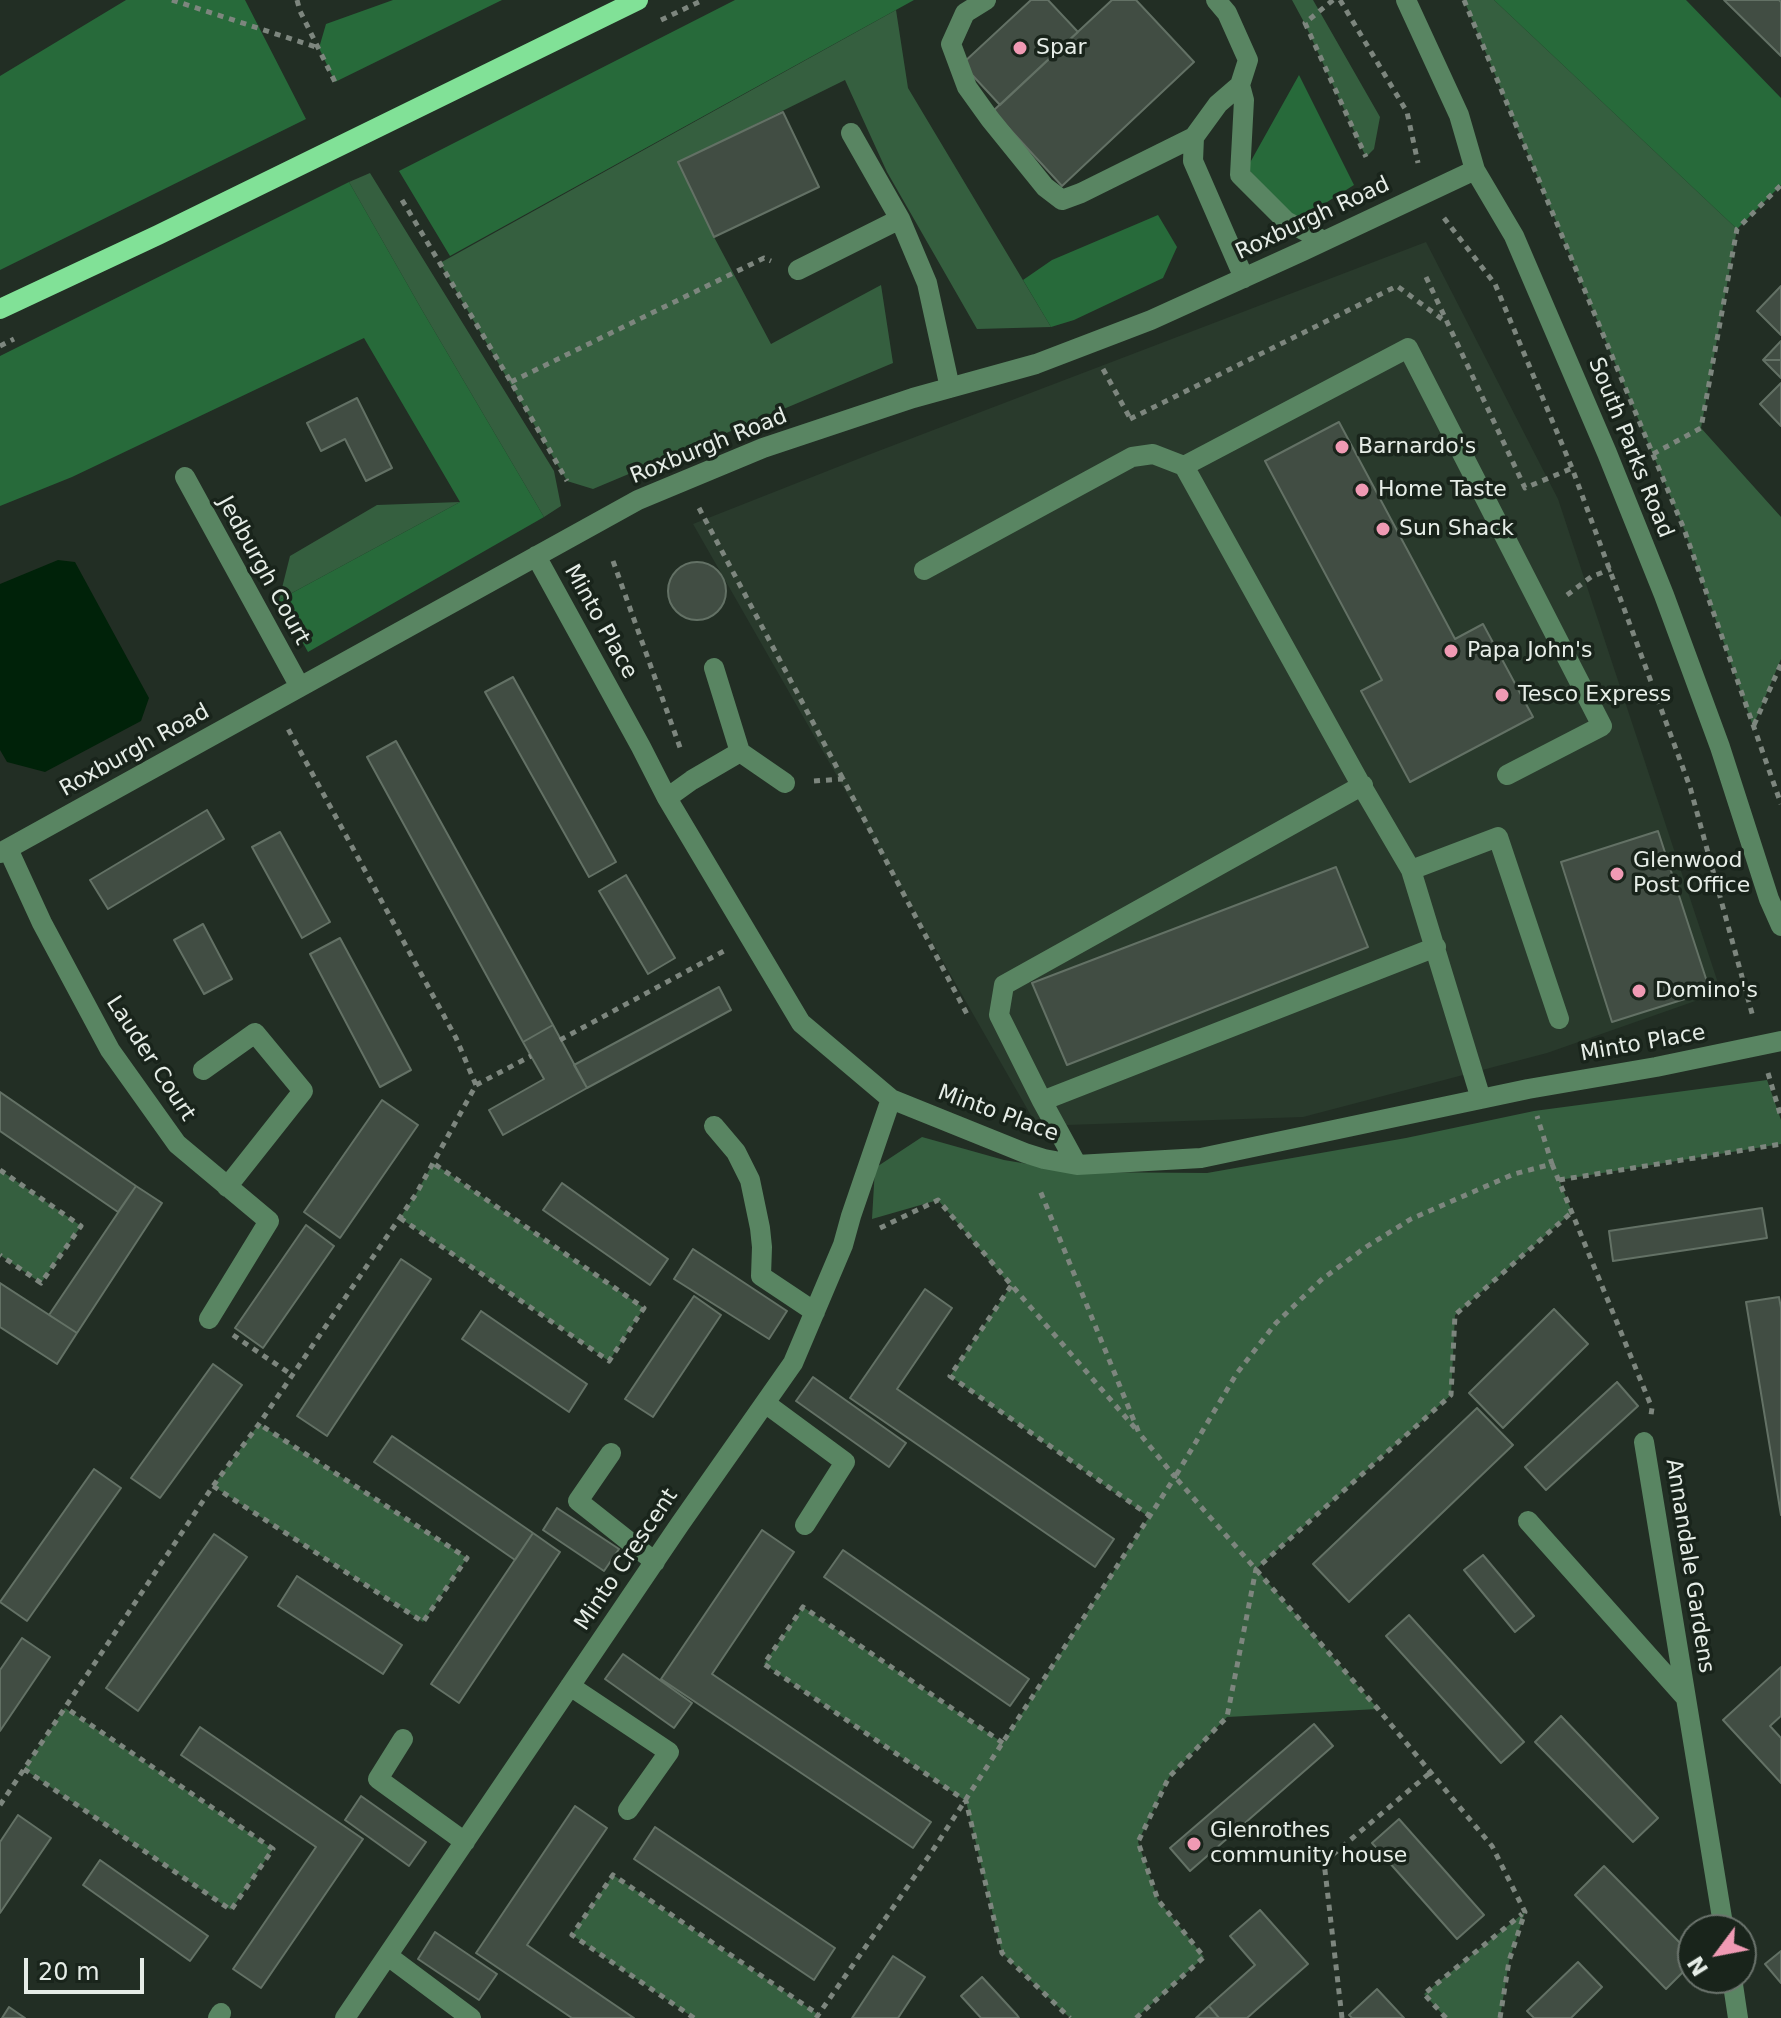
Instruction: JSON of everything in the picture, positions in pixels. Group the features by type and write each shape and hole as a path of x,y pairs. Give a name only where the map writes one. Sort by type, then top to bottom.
{"main road":[{"path":"0,309 638,0"}],"street":[{"path":"986,0 965,13 951,44 967,87 1045,187 1062,200 1194,137 1218,104 1240,85 1248,60 1227,13 1216,0"},
{"name":"South Parks Road","path":"1406,0 1459,115 1475,170 1514,236 1607,453 1720,747 1769,899 1781,926"},
{"path":"1240,85 1244,100 1240,175 1286,221 1324,241"},
{"path":"851,133 900,219 927,283 950,388"},
{"path":"1194,137 1193,161 1244,278"},
{"name":"Roxburgh Road","path":"4,851 638,500 763,448 913,398 1036,364 1151,320 1475,170"},
{"path":"798,270 900,219"},
{"path":"1184,466 1408,348 1602,726 1507,775"},
{"path":"924,570 1132,457 1153,454 1184,466 1346,760 1411,870 1481,1099"},
{"name":"Jedburgh Court","path":"185,477 300,687"},
{"name":"Minto Place","path":"536,556 667,798 801,1023 891,1099 1025,1153 1077,1165 1201,1158 1528,1089 1781,1041"},
{"path":"714,668 740,752 785,783"},
{"path":"667,798 740,752"},
{"path":"1077,1165 999,1015 1004,985 1363,785"},
{"path":"1411,870 1498,837 1559,1019"},
{"name":"Lauder Court","path":"4,851 110,1050 177,1144 269,1221 209,1319"},
{"path":"1042,1101 1436,947"},
{"path":"203,1070 255,1033 303,1091 227,1187"},
{"name":"Minto Crescent","path":"345,2018 793,1363 843,1245 891,1099"},
{"path":"714,1126 736,1152 750,1180 760,1228 761,1276 815,1312"},
{"path":"765,1403 845,1462 805,1525"},
{"name":"Annandale Gardens","path":"1644,1442 1721,1914"},
{"path":"611,1453 578,1501 655,1562"},
{"name":"Annandale Gardens","path":"1528,1521 1686,1698"},
{"path":"570,1686 669,1752 628,1810"},
{"path":"403,1739 378,1779 465,1842"},
{"path":"388,1956 471,2018"},
{"path":"1734,1994 1738,2018"}],"path":[{"path":"172,0 319,48"},
{"path":"297,0 335,82"},
{"path":"1333,0 1305,23 1366,157"},
{"path":"1340,0 1407,112 1425,194 1495,284 1572,468 1690,787 1781,1117"},
{"path":"1464,0 1684,529 1781,804"},
{"path":"1653,454 1701,428 1737,229 1781,185"},
{"path":"402,200 567,481"},
{"path":"511,382 764,258 798,270"},
{"path":"1426,277 1525,488"},
{"path":"1130,419 1397,286 1448,323"},
{"path":"1089,344 1153,454"},
{"path":"684,481 969,1018"},
{"path":"613,561 692,780"},
{"path":"1591,577 1611,569"},
{"path":"1753,726 1781,664"},
{"path":"273,702 456,1038 476,1085"},
{"path":"785,783 843,779"},
{"path":"560,1040 750,937"},
{"path":"0,1805 213,1486 416,1194 476,1085 531,1056"},
{"path":"1528,1089 1552,1164 1652,1408 1644,1442"},
{"path":"1559,1180 1781,1144"},
{"path":"1025,1153 1139,1433"},
{"path":"400,1218 609,1361 644,1308 433,1163"},
{"path":"694,2018 572,1935 613,1875 817,2016 966,1801 1175,1477 1237,1373 1276,1323 1321,1280 1411,1219 1514,1174 1552,1164"},
{"path":"0,1170 81,1226 41,1283 0,1255"},
{"path":"843,1245 938,1200 1431,1772 1492,1846 1525,1912 1509,1961 1500,2018"},
{"path":"1136,2018 1204,1957 1158,1900 1138,1842 1169,1777 1227,1717 1256,1569 1451,1395 1455,1315 1572,1212"},
{"path":"1011,1286 950,1376 1150,1516"},
{"path":"209,1319 292,1375"},
{"path":"213,1486 423,1622 467,1558 259,1424"},
{"path":"1003,1743 803,1607 764,1664 966,1801 1002,1953 1070,2018"},
{"path":"24,1769 231,1910 273,1849 65,1708"},
{"path":"1342,2018 1324,1862 1431,1772"},
{"path":"1446,2018 1424,1994 1525,1912"}],"shaded area":[{"path":"1292,0 1313,0 1380,117 1374,149 1366,157 1305,24"},
{"path":"1464,0 1494,0 1737,229 1701,428 1781,517 1781,659 1753,726 1684,529"},
{"path":"896,10 908,88 1051,327 977,329 887,172 845,80 679,162 714,237 771,344 881,285 893,363 593,489 567,481 440,263"},
{"path":"370,173 554,471 561,506 544,517 349,182"},
{"path":"1426,242 1558,499 1721,992 1547,1053 1303,1117 1037,1126 693,524"},
{"path":"460,502 279,600 290,556 377,505"},
{"path":"58,560 75,562 149,698 141,721 45,772 7,762 0,750 0,584"},
{"path":"1767,1080 1781,1120 1781,1144 1559,1180 1572,1212 1455,1315 1451,1395 1256,1569 1378,1709 1227,1717 1169,1777 1138,1842 1158,1900 1204,1957 1136,2018 1070,2018 1002,1953 966,1801 764,1664 803,1607 1003,1743 1149,1517 950,1376 1011,1286 938,1200 872,1219 875,1168 922,1137 1004,1160 1076,1172 1207,1173 1406,1138 1534,1111"},
{"path":"433,1163 644,1308 609,1361 400,1218"},
{"path":"0,1170 81,1226 41,1283 0,1255"},
{"path":"259,1424 467,1558 423,1622 213,1486"},
{"path":"65,1708 273,1849 231,1910 24,1769"},
{"path":"613,1875 819,2015 816,2018 694,2018 572,1935"},
{"path":"1525,1912 1509,1961 1500,2018 1446,2018 1424,1994"}],"green space":[{"path":"126,0 245,0 306,119 0,270 0,76"},
{"path":"393,0 502,0 335,82 319,48 326,24"},
{"path":"735,0 914,0 450,256 399,171"},
{"path":"1494,0 1686,0 1781,98 1781,185 1737,229"},
{"path":"1299,75 1354,185 1297,221 1247,168"},
{"path":"349,182 544,517 308,652 279,600 460,502 364,338 72,477 0,506 0,356"},
{"path":"1158,215 1177,247 1163,278 1074,320 1051,327 1023,280 1052,260"}],"building":[{"name":"Spar","path":"1031,0 1048,0 1078,32 1000,105 962,64"},
{"path":"1112,0 1136,0 1194,62 1062,186 993,111"},
{"path":"1724,0 1779,0 1781,56"},
{"path":"783,112 819,187 714,237 678,162"},
{"path":"1781,286 1781,335 1757,311"},
{"path":"1781,341 1781,360 1763,360"},
{"path":"1763,360 1781,360 1781,378"},
{"path":"1781,383 1781,426 1760,404"},
{"path":"357,398 392,468 366,481 345,439 321,451 307,423"},
{"path":"1339,422 1455,639 1483,624 1533,717 1410,782 1361,691 1382,680 1265,461"},
{"path":"697,562 718,570 726,591 718,612 697,620 676,612 668,591 676,570"},
{"path":"513,677 616,862 589,877 485,692"},
{"path":"396,741 553,1025 523,1042 367,757"},
{"path":"207,810 224,839 108,909 90,880"},
{"path":"1658,831 1710,991 1612,1022 1561,862"},
{"path":"280,832 330,922 302,938 252,847"},
{"path":"1336,867 1368,947 1067,1065 1032,983"},
{"path":"626,875 675,958 648,974 599,891"},
{"path":"203,924 232,979 204,994 174,940"},
{"path":"340,938 411,1070 380,1087 310,954"},
{"path":"719,987 731,1010 587,1088 574,1065"},
{"path":"553,1025 587,1088 503,1135 489,1110 544,1079 523,1042"},
{"path":"0,1092 136,1186 118,1212 0,1131"},
{"path":"382,1100 418,1125 340,1238 304,1212"},
{"path":"562,1183 668,1259 650,1285 543,1210"},
{"path":"136,1186 162,1203 77,1333 49,1315"},
{"path":"1762,1208 1767,1238 1613,1261 1609,1231"},
{"path":"306,1225 334,1246 263,1348 235,1328"},
{"path":"693,1249 787,1311 769,1339 674,1279"},
{"path":"401,1259 431,1279 327,1436 297,1416"},
{"path":"0,1283 77,1333 57,1364 0,1327"},
{"path":"925,1289 952,1308 897,1389 1114,1539 1095,1567 850,1398"},
{"path":"694,1296 721,1315 653,1417 625,1399"},
{"path":"1779,1297 1781,1308 1781,1515 1746,1302"},
{"path":"1554,1309 1588,1344 1503,1428 1469,1393"},
{"path":"481,1311 587,1384 569,1412 462,1339"},
{"path":"213,1364 242,1385 160,1498 131,1478"},
{"path":"813,1377 906,1443 889,1467 796,1401"},
{"path":"1617,1382 1638,1406 1546,1490 1525,1467"},
{"path":"1477,1408 1513,1445 1349,1602 1313,1564"},
{"path":"392,1436 533,1533 515,1560 374,1462"},
{"path":"94,1469 121,1488 27,1621 0,1602"},
{"path":"557,1508 619,1549 604,1571 543,1530"},
{"path":"762,1530 794,1552 712,1674 931,1822 913,1848 661,1679"},
{"path":"533,1533 560,1552 459,1703 431,1684"},
{"path":"214,1534 247,1557 138,1711 106,1688"},
{"path":"843,1550 1029,1679 1010,1706 824,1577"},
{"path":"1483,1555 1534,1616 1515,1632 1464,1570"},
{"path":"297,1576 402,1645 383,1674 278,1606"},
{"path":"1409,1615 1524,1742 1501,1763 1386,1636"},
{"path":"22,1638 50,1657 0,1731 0,1670"},
{"path":"623,1654 692,1703 674,1728 605,1679"},
{"path":"1781,1667 1781,1716 1770,1726 1781,1738 1781,1783 1723,1720"},
{"path":"1561,1716 1658,1818 1633,1842 1535,1742"},
{"path":"1314,1724 1333,1746 1190,1871 1170,1848"},
{"path":"200,1727 363,1839 261,1988 233,1969 316,1847 181,1755"},
{"path":"361,1796 426,1842 409,1866 345,1820"},
{"path":"575,1806 607,1828 527,1945 634,2018 572,2018 476,1953"},
{"path":"18,1815 51,1838 0,1913 0,1842"},
{"path":"1399,1819 1484,1915 1457,1939 1372,1843"},
{"path":"655,1827 835,1948 814,1980 634,1859"},
{"path":"100,1860 208,1936 190,1961 83,1885"},
{"path":"1604,1866 1677,1940 1677,1978 1666,1989 1575,1895"},
{"path":"1260,1910 1308,1964 1247,2018 1219,2018 1209,2006 1255,1965 1230,1936"},
{"path":"435,1932 497,1974 479,2000 418,1959"},
{"path":"1781,1951 1781,1983 1765,1964"},
{"path":"893,1956 925,1977 898,2018 852,2018"},
{"path":"1578,1962 1602,1987 1571,2018 1534,2018 1527,2011"},
{"path":"982,1977 1019,2018 981,2018 961,1996"},
{"path":"1377,1989 1404,2018 1352,2018 1349,2015"},
{"path":"1209,2006 1219,2018 1196,2018"},
{"path":"9,2007 25,2018 2,2018"}],"place":[{"name":"Spar","path":"1020,48"},
{"name":"Barnardo's","path":"1342,447"},
{"name":"Home Taste","path":"1362,490"},
{"name":"Sun Shack","path":"1383,529"},
{"name":"Papa John's","path":"1451,651"},
{"name":"Tesco Express","path":"1502,695"},
{"name":"Glenwood Post Office","path":"1617,874"},
{"name":"Domino's","path":"1639,991"},
{"name":"Glenrothes community house","path":"1194,1844"}]}
